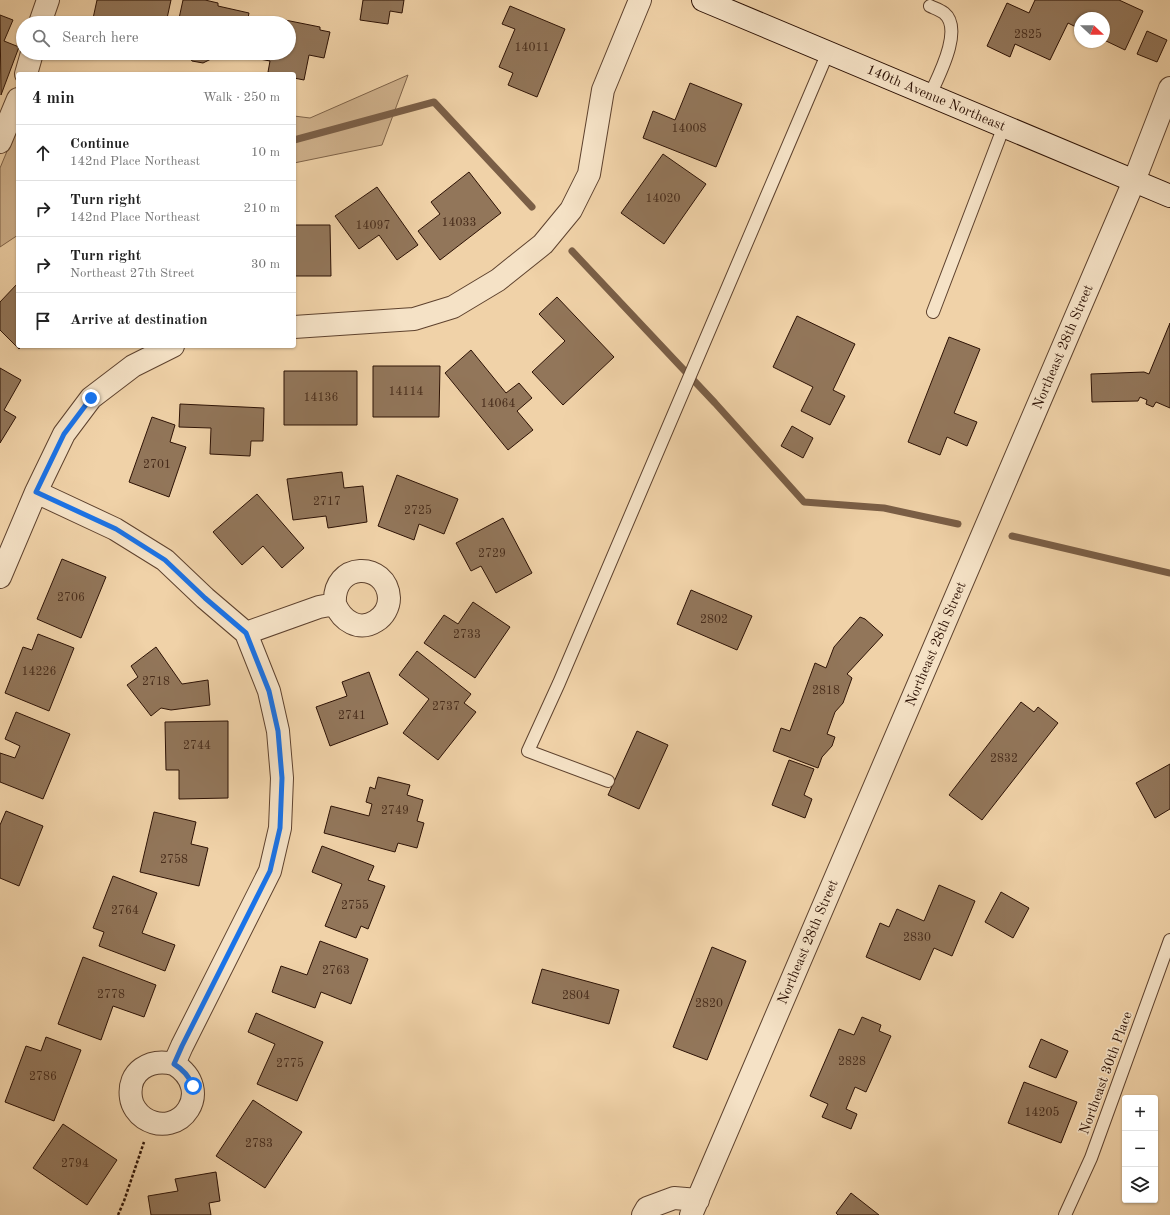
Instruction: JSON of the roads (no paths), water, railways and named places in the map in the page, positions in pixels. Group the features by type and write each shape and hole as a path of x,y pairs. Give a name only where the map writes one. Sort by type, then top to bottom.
{"street":[{"path":"42,16 48,0"},
{"path":"296,327 414,319 453,307 498,280 543,244 571,210 589,174 603,90 640,0"},
{"name":"140th Avenue Northeast","path":"703,0 1170,196"},
{"path":"27,72 30,60"},
{"name":"Northeast 28th Street","path":"643,1215 647,1208 674,1198 694,1207 1134,181 1170,88"},
{"path":"0,142 16,104"},
{"path":"0,577 36,492 64,434 91,398 133,366 169,348"},
{"path":"36,492 116,529 165,560 205,598 246,633 269,691 278,731 282,778 280,828 270,871 174,1064"},
{"path":"246,633 319,607 335,604"}],"lane":[{"path":"930,6 944,13 949,19 951,32 950,45 930,95"},
{"path":"608,781 528,751 559,683 828,52"},
{"path":"932,312 1004,126"},
{"name":"Northeast 30th Place","path":"1065,1215 1091,1158 1170,940"}],"waterway":[{"path":"296,139 434,102 532,207"},
{"path":"572,251 715,403 804,502 884,508 958,524"},
{"path":"1012,536 1170,573"}]}
